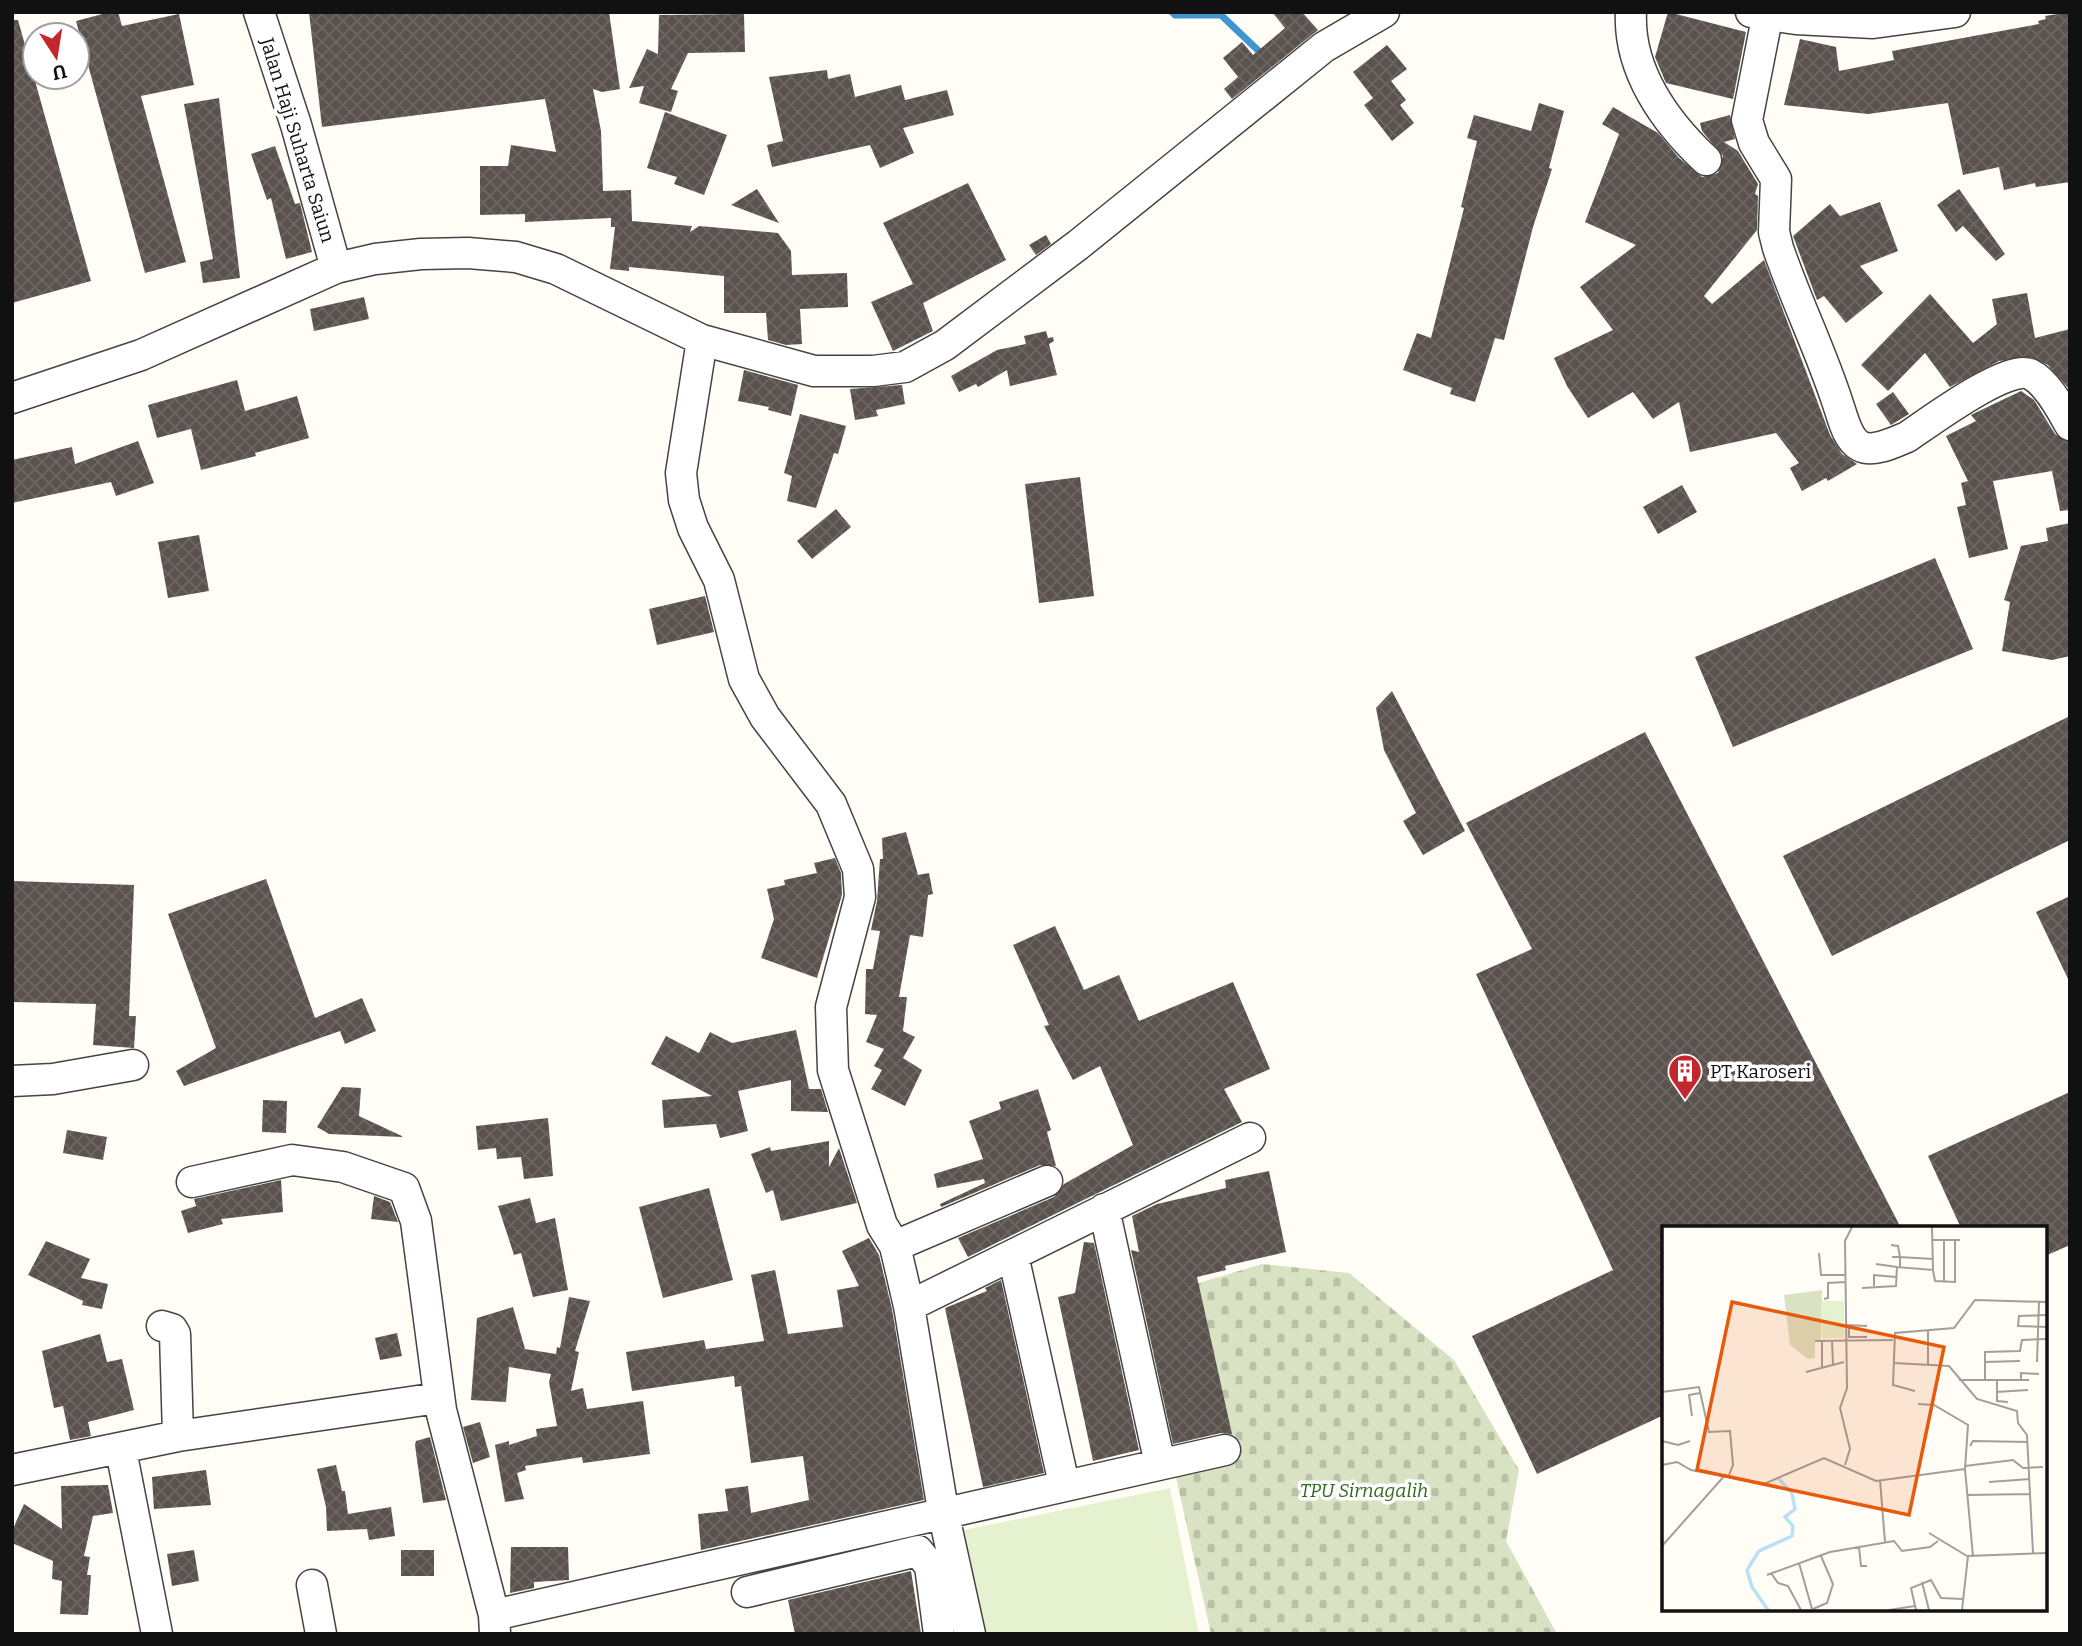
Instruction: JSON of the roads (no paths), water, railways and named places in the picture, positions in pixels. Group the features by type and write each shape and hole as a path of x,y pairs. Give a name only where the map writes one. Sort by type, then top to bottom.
{"street":[{"name":"Jalan Haji Suharta Saiun","path":"259,12 296,125 337,268"},
{"path":"12,398 141,355 337,268 375,259 421,254 468,253 516,257 556,269 702,340 814,371 892,370 924,359 1078,246 1324,47 1384,12"},
{"path":"1631,12 1630,35 1635,55 1660,107 1681,136 1706,160"},
{"path":"1955,12 1873,23 1778,14 1747,120 1754,143 1776,179 1774,232 1778,248 1819,345 1848,432 1858,446 1867,448 1907,437 2002,378 2020,373 2029,374 2041,384 2070,425"},
{"path":"702,340 681,473 684,500 693,528 719,580 744,679 765,717 831,804 858,869 860,897 831,1007 833,1070 882,1225 895,1245 909,1306 944,1516 970,1634"},
{"path":"12,1081 53,1079 133,1065"},
{"path":"909,1306 1250,1138"},
{"path":"192,1182 292,1160 343,1167 404,1188 416,1221 439,1398 452,1461 494,1624 944,1516 1064,1484 1226,1450"},
{"path":"895,1245 1047,1181"},
{"path":"1104,1209 1160,1464"},
{"path":"1013,1255 1064,1484"},
{"path":"163,1326 172,1329 175,1334 178,1436"},
{"path":"12,1470 121,1450 178,1436 439,1398"},
{"path":"121,1450 156,1634"},
{"path":"747,1592 918,1551 930,1566 939,1634"},
{"path":"312,1585 321,1634"}],"waterway":[{"path":"1172,12 1175,15 1221,15 1263,55"}],"place":[{"name":"PT Karoseri","path":"1685,1101"}],"park label":[{"name":"TPU Sirnagalih","path":"1364,1490"}]}
